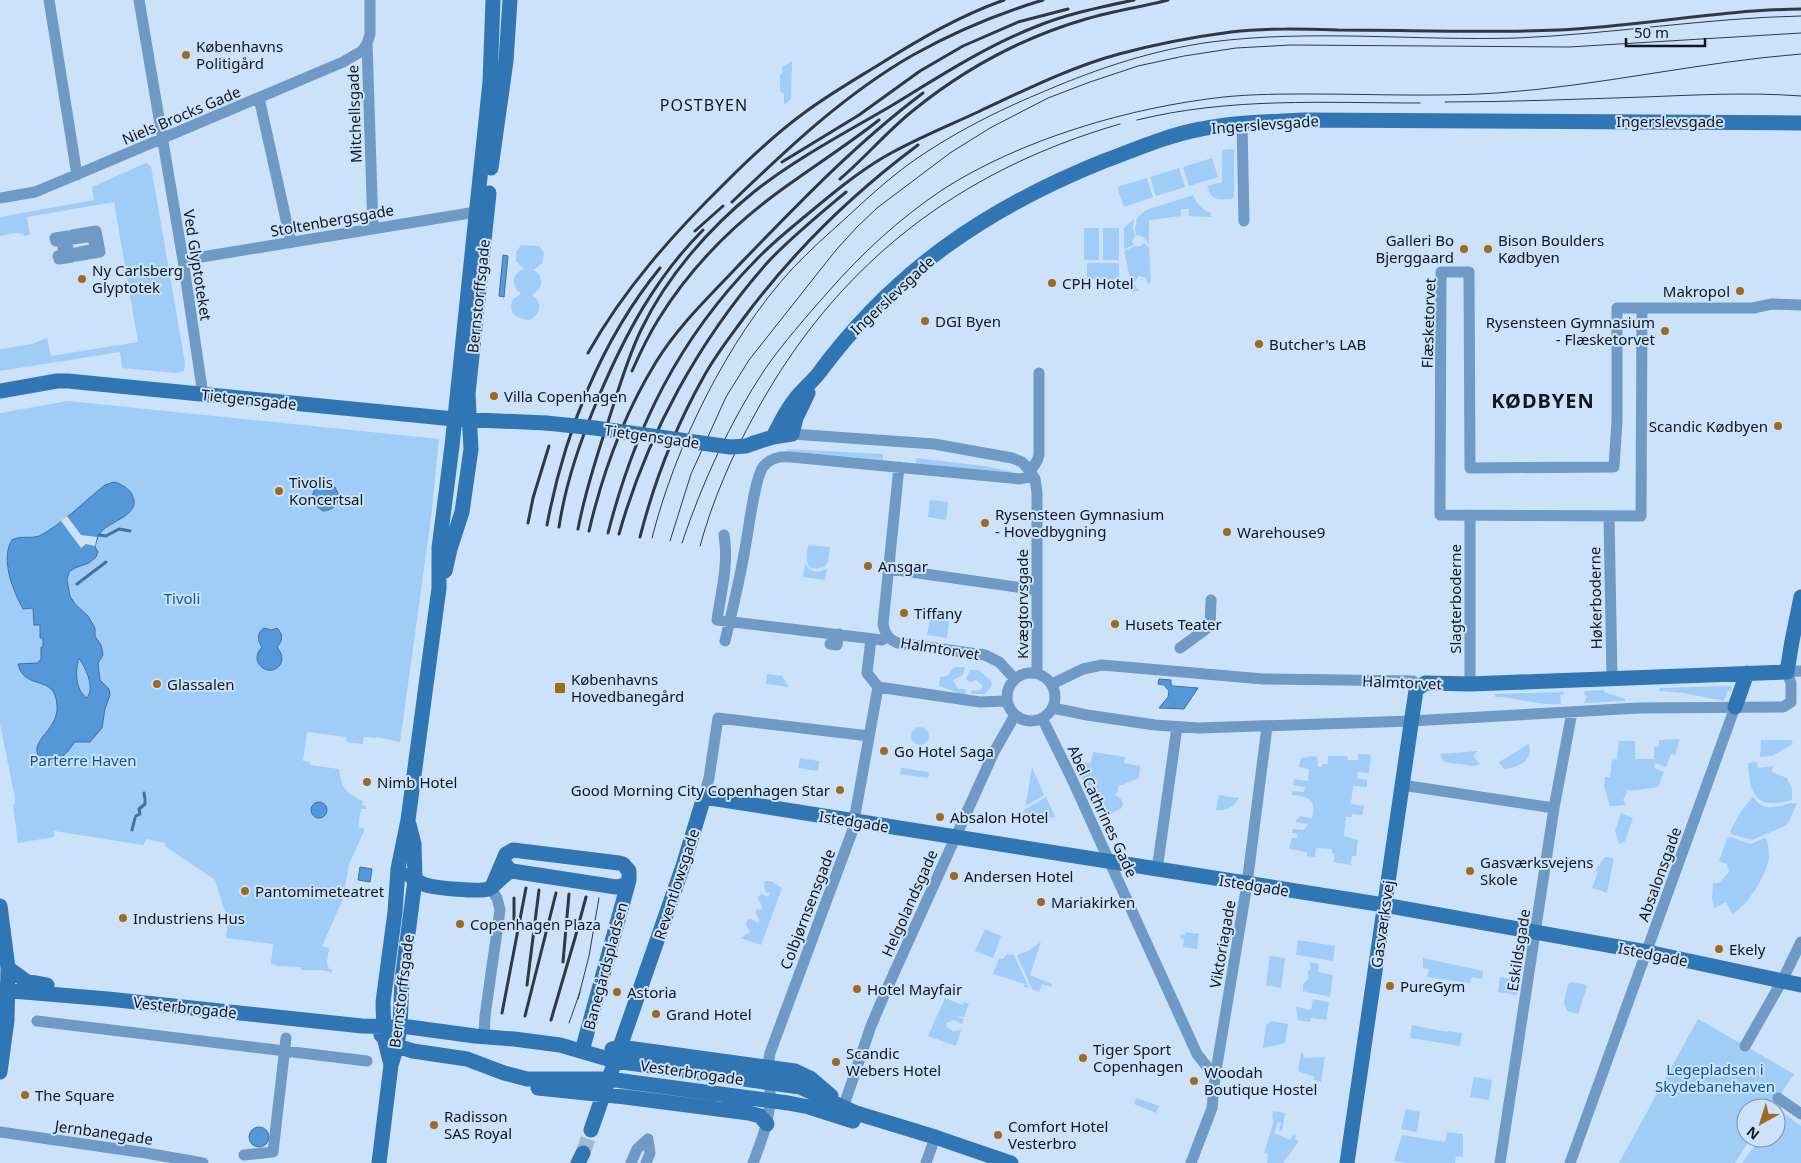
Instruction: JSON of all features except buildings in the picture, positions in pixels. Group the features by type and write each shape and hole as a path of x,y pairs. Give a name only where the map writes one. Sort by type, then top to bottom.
{"street":[{"path":"49,0 77,175"},
{"name":"Ved Glyptoteket","path":"139,0 183,260 203,395"},
{"name":"Mitchellsgade","path":"370,0 370,34 367,44 373,228"},
{"name":"Bernstorffsgade","path":"379,1163 391,1065 383,1002 395,912 398,869 408,820 439,588 447,566 464,502 471,449 461,420 468,394 490,82 493,0"},
{"name":"Bernstorffsgade","path":"481,213 506,61 510,0"},
{"name":"Niels Brocks Gade","path":"0,198 35,192 163,139 354,56 362,51 367,44"},
{"path":"258,98 291,242"},
{"name":"Ingerslevsgade","path":"773,437 800,393 814,380 849,334 895,287 935,254 996,213 1053,183 1154,143 1188,132 1242,123 1323,120 1801,123"},
{"path":"1242,123 1244,221"},
{"name":"Stoltenbergsgade","path":"183,260 373,228 481,213"},
{"name":"Flæsketorvet","path":"1442,272 1468,272 1470,468 1614,467 1617,421 1617,308 1642,308 1641,516 1440,515 1442,272"},
{"path":"1642,308 1753,308 1772,304 1801,305"},
{"path":"725,641 760,475 762,469 771,460 786,456 1023,479 1032,473 1040,454 1039,373"},
{"name":"Ingerslevsgade","path":"792,434 796,418 814,380"},
{"name":"Tietgensgade","path":"0,391 63,381 461,420 546,423 730,446 754,444 773,437 792,434 897,441 961,448 1012,458 1022,462 1032,473"},
{"path":"724,535 726,545 724,572 717,620 835,639 882,640 888,636 883,624 899,467"},
{"name":"Kvægtorvsgade","path":"1032,473 1037,493 1036,673"},
{"name":"Slagterboderne","path":"1470,515 1470,684"},
{"name":"Høkerboderne","path":"1609,516 1612,679"},
{"path":"890,569 1037,590"},
{"path":"724,572 738,585"},
{"path":"1052,708 1087,715 1177,727 1267,727 1639,708 1783,707 1796,703 1791,683 1794,672 1792,641 1801,597"},
{"path":"1180,648 1210,626 1211,600"},
{"name":"Halmtorvet","path":"888,636 898,643 985,655 999,662 1014,678"},
{"path":"871,639 866,673 878,687 980,702 1006,700"},
{"name":"Halmtorvet","path":"1052,684 1083,669 1106,665 1263,679 1413,681 1420,686 1425,683 1470,684 1794,672"},
{"path":"1024,673 1036,673 1045,677 1052,684 1055,696 1052,708 1042,718 1028,721 1015,716 1009,709 1006,700 1008,688 1014,678 1024,673"},
{"path":"1735,707 1747,673"},
{"name":"Gasværksvej","path":"1347,1163 1411,721 1416,690 1420,686"},
{"name":"Colbjørnsensgade","path":"753,1163 767,1124 770,1101 767,1067 773,1042 854,821 878,687"},
{"name":"Absalonsgade","path":"1570,1163 1735,707"},
{"name":"Eskildsgade","path":"1500,1163 1554,808 1572,712"},
{"name":"Helgolandsgade","path":"843,1108 878,1009 1000,739 1015,716"},
{"name":"Reventlowsgade","path":"591,1130 681,872 704,797 718,718 869,736"},
{"name":"Abel Cathrines Gade","path":"1042,718 1197,1054 1215,1077"},
{"path":"1157,870 1177,727"},
{"name":"Viktoriagade","path":"1191,1163 1212,1108 1215,1077 1248,884 1267,727"},
{"path":"1402,785 1554,808"},
{"name":"Istedgade","path":"704,797 1384,905 1646,952 1801,985"},
{"name":"Bernstorffsgade","path":"400,1026 402,980 415,880 414,844 408,820"},
{"path":"405,835 407,871 410,877 435,887 481,890 491,888 508,864 508,852 516,850 619,863 627,867 629,880"},
{"name":"Banegårdspladsen","path":"508,864 616,887 625,885 629,880"},
{"name":"Banegårdspladsen","path":"588,1053 629,880"},
{"path":"484,1036 485,1016 500,910 497,898 491,888"},
{"path":"0,906 8,968 3,989 7,1020 0,1072"},
{"path":"1745,1046 1782,981 1801,942"},
{"path":"8,968 26,981 70,988 104,998"},
{"name":"Vesterbrogade","path":"3,989 362,1026 388,1036 413,1051 467,1059 504,1073 533,1080 609,1079 809,1107 983,1163"},
{"name":"Vesterbrogade","path":"37,1021 367,1062"},
{"name":"Vesterbrogade","path":"388,1036 400,1026 560,1045 588,1053"},
{"path":"244,1156 273,1152 286,1038"},
{"path":"588,1053 767,1067 804,1074 816,1082 843,1108"},
{"name":"Vesterbrogade","path":"617,1054 800,1087 843,1108 1011,1163"},
{"path":"504,1073 520,1086 755,1114 765,1119 767,1124"},
{"path":"1786,1104 1801,1114"},
{"name":"Jernbanegade","path":"0,1132 203,1163"},
{"path":"631,1163 637,1149 648,1139 650,1153 646,1163"},
{"path":"926,1163 932,1146"}],"green space":[{"path":"792,61 791,99 784,105 784,94 780,91 780,75 782,67"},
{"path":"1234,149 1234,196 1232,199 1213,197 1207,186 1222,182 1222,150"},
{"path":"1212,158 1218,177 1189,186 1183,167"},
{"path":"146,163 151,166 185,363 184,371 177,373 122,368 120,352 0,371 0,349 32,344 47,338 51,356 138,342 114,202 27,217 30,235 24,236 23,234 15,233 0,236 0,217 94,200 92,187"},
{"path":"1179,168 1185,187 1156,196 1150,177"},
{"path":"1147,178 1153,197 1124,207 1117,187"},
{"path":"1193,195 1200,206 1211,213 1211,217 1189,216 1189,209 1181,209 1181,216 1149,220 1149,244 1142,236 1136,235 1137,218 1146,210"},
{"path":"1134,219 1133,229 1135,235 1132,242 1134,245 1124,249 1124,228"},
{"path":"1084,228 1099,228 1099,260 1084,260"},
{"path":"1103,228 1119,228 1119,260 1103,260"},
{"path":"1144,243 1149,247 1151,282 1148,285 1146,278 1139,276 1134,283 1136,288 1140,290 1133,292 1124,251 1135,246 1141,246"},
{"path":"521,245 539,246 544,253 542,263 534,270 541,279 538,290 532,295 538,301 539,308 536,315 529,320 514,315 511,308 513,299 521,294 515,287 514,280 517,274 524,269 516,261 516,252"},
{"path":"1087,263 1119,263 1119,279 1087,279"},
{"name":"Tivoli","path":"68,401 439,439 431,518 400,742 377,737 364,737 363,744 346,742 347,737 307,732 303,761 310,762 310,765 339,769 341,781 345,789 352,796 363,801 362,805 366,806 366,809 361,809 358,827 365,829 349,864 343,899 322,946 329,948 327,962 329,969 332,969 332,973 321,970 301,970 301,967 276,966 271,964 273,944 226,938 228,921 215,880 165,846 165,843 146,839 143,845 54,831 54,837 18,843 13,805 15,804 15,798 0,724 0,413"},
{"path":"787,449 883,454 883,460 788,451"},
{"path":"916,458 984,466 1013,472 1012,474 916,464"},
{"path":"930,500 948,502 946,520 928,517"},
{"path":"809,545 830,547 828,562 824,567 813,568 808,564 807,551"},
{"path":"805,563 815,572 827,568 825,580 803,577"},
{"path":"931,612 950,615 947,638 927,635"},
{"path":"954,667 965,667 963,675 953,680 958,689 966,689 965,694 939,686 940,677 947,676"},
{"path":"970,670 979,670 992,682 991,687 985,694 971,694 971,691 980,690 983,686 976,680 970,682 966,679"},
{"path":"767,674 782,676 789,687 766,684"},
{"path":"1732,686 1731,691 1728,690 1724,701 1684,693 1659,691 1660,688"},
{"path":"1604,690 1604,692 1625,699 1625,701 1584,703 1587,696 1584,695 1585,691"},
{"path":"1564,692 1563,695 1560,695 1561,704 1544,704 1495,697 1495,694"},
{"path":"916,727 924,727 929,732 927,743 916,745 911,740 911,732"},
{"path":"1680,739 1675,755 1671,754 1666,767 1655,763 1654,768 1664,772 1658,787 1630,791 1628,789 1623,800 1626,805 1610,806 1604,786 1605,777 1610,777 1612,760 1617,759 1619,741 1635,741 1635,759 1654,759 1654,747 1659,746 1659,740"},
{"path":"1761,740 1791,740 1793,744 1772,756 1760,757"},
{"path":"1529,744 1530,750 1527,759 1519,765 1504,769 1499,762"},
{"path":"1478,751 1473,756 1480,764 1474,766 1444,762 1440,754"},
{"path":"1093,752 1125,757 1124,763 1140,766 1139,778 1119,785 1115,795 1123,803 1122,808 1101,818 1074,760 1091,763"},
{"path":"1358,754 1369,754 1371,756 1369,773 1358,772 1357,778 1367,780 1367,787 1353,786 1351,804 1364,806 1362,815 1352,814 1352,817 1346,817 1344,836 1358,840 1356,856 1352,856 1351,865 1334,862 1335,854 1332,853 1332,849 1316,848 1315,857 1307,856 1307,852 1289,849 1292,838 1297,838 1298,834 1292,833 1293,829 1304,830 1308,824 1295,822 1300,816 1312,818 1313,812 1310,800 1292,795 1292,791 1304,792 1305,787 1293,785 1294,779 1308,781 1309,769 1299,767 1301,758 1317,756 1318,767 1322,767 1322,764 1328,764 1328,756 1347,756 1348,760 1358,760"},
{"path":"800,758 819,761 818,771 798,768"},
{"path":"1757,762 1758,768 1773,766 1772,772 1787,778 1792,789 1792,800 1771,803 1763,802 1758,798 1751,785 1748,763"},
{"path":"1032,767 1044,795 1027,805 1026,803"},
{"path":"901,768 929,772 928,778 900,774"},
{"path":"1219,795 1239,798 1229,808 1216,810"},
{"path":"1046,797 1055,816 1054,818 1023,813 1024,810"},
{"path":"1753,797 1758,803 1769,807 1797,803 1789,822 1785,826 1752,840 1732,834 1730,831 1741,811"},
{"path":"1621,813 1633,818 1625,841 1619,844 1615,831"},
{"path":"1730,837 1751,844 1764,838 1767,839 1769,854 1766,869 1759,884 1743,906 1732,914 1726,902 1714,908 1712,899 1713,883 1719,883 1729,872 1727,864 1719,861 1727,839"},
{"path":"1605,857 1614,858 1607,893 1592,888 1598,872 1595,871"},
{"path":"765,881 771,881 782,888 761,945 741,938 750,932 746,925 747,920 751,919 758,923 759,919 755,911 761,910 762,907 757,897 762,894 768,897 770,893 766,892 764,887"},
{"path":"985,929 1001,936 993,958 975,951"},
{"path":"1185,932 1199,934 1197,949 1183,947 1184,939 1180,938 1181,934 1185,935"},
{"path":"1298,940 1335,946 1333,961 1296,955"},
{"path":"1041,942 1030,975 1052,984 1051,987 1042,984 1039,992 1032,989 1017,955 1028,951"},
{"path":"1007,954 1014,955 1029,988 1024,987 1025,984 993,974 999,959 1003,959"},
{"path":"1270,956 1285,958 1281,988 1266,985"},
{"path":"1423,958 1483,971 1482,979 1472,977 1470,983 1427,977 1429,969 1423,968"},
{"path":"1309,962 1319,964 1318,972 1333,975 1330,997 1303,991 1303,984 1309,978 1308,972 1311,968"},
{"path":"1500,977 1519,980 1517,995 1498,992"},
{"path":"1571,982 1586,985 1587,987 1578,1014 1567,1011 1564,1003 1568,984"},
{"path":"945,998 962,1005 964,1002 969,1004 964,1017 958,1017 964,1019 962,1024 954,1020 946,1023 947,1027 953,1031 961,1030 956,1046 928,1036"},
{"path":"1313,999 1329,1002 1326,1020 1311,1018 1310,1022 1298,1020 1296,1007 1311,1010"},
{"name":"Legepladsen i Skydebanehaven","path":"1698,1019 1794,1074 1778,1098 1736,1098 1736,1148 1745,1148 1735,1163 1619,1163"},
{"path":"1271,1021 1288,1024 1285,1043 1263,1048 1266,1025"},
{"path":"1412,1025 1462,1033 1460,1046 1410,1038"},
{"path":"1303,1052 1304,1058 1325,1057 1321,1082 1313,1079 1315,1077 1298,1071 1301,1053"},
{"path":"1474,1077 1492,1080 1489,1100 1470,1097"},
{"path":"1136,1098 1159,1106 1156,1113 1134,1104"},
{"path":"1406,1109 1420,1112 1417,1132 1401,1129"},
{"path":"1273,1111 1285,1113 1282,1131 1279,1130 1281,1123 1278,1122 1274,1133 1290,1140 1293,1135 1299,1141 1283,1163 1267,1163 1268,1154 1264,1153 1274,1120 1272,1119"},
{"name":"Legepladsen i Skydebanehaven","path":"1786,1115 1801,1126 1801,1163 1742,1163 1753,1148 1786,1148"},
{"path":"1447,1132 1463,1134 1463,1157 1456,1156 1455,1163 1407,1163 1394,1161 1402,1135 1445,1142"}],"shaded area":[{"path":"503,255 508,256 504,297 499,296"},
{"path":"114,482 126,487 134,500 134,506 126,515 102,531 95,547 98,552 96,557 89,563 69,572 67,580 70,596 75,604 88,616 95,628 95,636 101,645 103,655 98,663 100,680 109,689 110,695 105,709 102,728 90,742 75,742 60,759 47,763 38,756 38,744 54,721 57,705 55,695 51,689 46,685 27,678 18,664 38,663 41,660 43,638 40,638 40,625 34,625 33,608 23,609 15,593 9,574 7,556 12,540 40,536 70,515 105,485","holes":["79,658 90,683 87,698 83,695 78,685 77,669"]},
{"path":"325,483 335,487 339,496 334,507 323,511 315,505 312,496 316,487"},
{"path":"264,628 271,630 277,628 281,635 281,640 277,647 282,661 277,668 272,670 262,668 257,659 262,647 259,642 259,634"},
{"path":"1159,679 1171,680 1173,686 1198,688 1184,709 1159,708 1168,697 1169,691 1164,685 1158,684"},
{"path":"319,802 325,804 327,810 325,816 319,818 313,816 311,810 313,804"},
{"path":"360,867 372,869 370,882 358,880"},
{"path":"259,1127 266,1130 269,1137 266,1144 259,1147 252,1144 249,1137 252,1130"}],"pier":[{"path":"67,516 81,535 97,537 95,546 86,544 81,548 61,521"}],"waterway":[{"path":"99,535 106,536 119,529 130,531"},
{"path":"77,584 106,562"},
{"path":"144,793 145,799"},
{"path":"136,816 140,814 139,809 145,804 145,801"},
{"path":"132,830 135,818"}],"tunnel":[{"path":"583,1153 591,1130"}],"tram line":[{"path":"652,538 674,468 706,396 725,361 768,297 812,249 896,174 942,142 1015,104 1106,67 1147,55 1211,42 1287,36 1517,38 1765,17 1801,16"},
{"path":"670,541 691,474 726,397 749,360 836,250 877,208 950,153 990,128 1048,98 1138,66 1184,56 1236,48 1291,45 1569,47 1801,33"},
{"path":"682,543 698,498 740,410 765,369 795,330 854,264 896,225 942,190 1006,155 1078,128 1115,117 1188,102 1224,97 1278,94 1427,95 1497,93 1535,90 1725,62 1801,54"},
{"path":"1445,102 1722,94 1801,96"},
{"path":"1137,120 1172,113 1242,105 1313,102 1420,103"},
{"path":"700,546 724,478 755,414 787,361 823,312 863,269 907,231 954,197 1006,168 1061,144 1120,124"},
{"path":"578,999 589,956 599,898"},
{"path":"569,1023 580,992"}],"railway":[{"path":"588,353 617,307 668,242 744,164 793,121 822,100 910,46 956,21 1004,0"},
{"path":"732,202 818,123 888,70 960,31 992,17 1043,0"},
{"path":"578,529 587,488 599,449 627,364 641,330 651,310 676,272 721,221 771,179 822,146 979,53 1047,22 1084,11 1134,0"},
{"path":"840,179 915,109 934,94 996,55 1063,26 1096,16 1168,0"},
{"path":"782,162 859,115 920,71 963,46 1018,22 1068,9"},
{"path":"608,533 632,457 646,421 663,386 682,353 704,321 756,260 836,191 884,157 920,138 1048,80 1083,65 1133,50 1217,34 1244,31 1284,29 1559,30 1740,12 1801,9"},
{"path":"589,531 608,465 624,423 656,362 674,336 737,267 827,176 874,133 923,93"},
{"path":"632,371 651,332 670,302 697,267 727,235 777,193 879,120"},
{"path":"640,537 652,496 674,436 703,378 722,348 782,271 824,226 870,184 918,145"},
{"path":"619,534 644,461 660,425 678,390 719,324 767,263 805,226 846,192"},
{"path":"695,231 723,206"},
{"path":"559,527 570,477 580,444 619,351 656,288 686,248 703,230"},
{"path":"547,525 564,457 588,389 620,326 660,268"},
{"path":"528,523 533,498 549,446"},
{"path":"502,1013 526,888"},
{"path":"527,985 539,890"},
{"path":"525,1016 556,893"},
{"path":"563,962 569,894"},
{"path":"551,1020 586,897"},
{"path":"514,898 514,924"}],"place":[{"name":"Københavns Politigård","path":"186,55"},
{"name":"Galleri Bo Bjerggaard","path":"1464,249"},
{"name":"Bison Boulders Kødbyen","path":"1488,249"},
{"name":"Ny Carlsberg Glyptotek","path":"82,279"},
{"name":"CPH Hotel","path":"1052,283"},
{"name":"Makropol","path":"1740,291"},
{"name":"DGI Byen","path":"925,321"},
{"name":"Rysensteen Gymnasium - Flæsketorvet","path":"1665,331"},
{"name":"Butcher's LAB","path":"1259,344"},
{"name":"Villa Copenhagen","path":"494,396"},
{"name":"Scandic Kødbyen","path":"1778,426"},
{"name":"Tivolis Koncertsal","path":"279,491"},
{"name":"Rysensteen Gymnasium - Hovedbygning","path":"985,523"},
{"name":"Warehouse9","path":"1227,532"},
{"name":"Ansgar","path":"868,566"},
{"name":"Tiffany","path":"904,613"},
{"name":"Husets Teater","path":"1115,624"},
{"name":"Glassalen","path":"157,684"},
{"name":"Københavns Hovedbanegård","path":"560,688"},
{"name":"Go Hotel Saga","path":"884,751"},
{"name":"Nimb Hotel","path":"367,782"},
{"name":"Good Morning City Copenhagen Star","path":"840,790"},
{"name":"Absalon Hotel","path":"940,817"},
{"name":"Gasværksvejens Skole","path":"1470,871"},
{"name":"Andersen Hotel","path":"954,876"},
{"name":"Pantomimeteatret","path":"245,891"},
{"name":"Mariakirken","path":"1041,902"},
{"name":"Industriens Hus","path":"123,918"},
{"name":"Copenhagen Plaza","path":"460,924"},
{"name":"Ekely","path":"1719,949"},
{"name":"PureGym","path":"1390,986"},
{"name":"Hotel Mayfair","path":"857,989"},
{"name":"Astoria","path":"617,992"},
{"name":"Grand Hotel","path":"656,1014"},
{"name":"Tiger Sport Copenhagen","path":"1083,1058"},
{"name":"Scandic Webers Hotel","path":"836,1062"},
{"name":"Woodah Boutique Hostel","path":"1194,1081"},
{"name":"The Square","path":"25,1095"},
{"name":"Radisson SAS Royal","path":"434,1125"},
{"name":"Comfort Hotel Vesterbro","path":"998,1135"}],"district":[{"name":"POSTBYEN","path":"704,105"},
{"name":"KØDBYEN","path":"1543,400"}],"park label":[{"name":"Parterre Haven","path":"83,760"}]}
